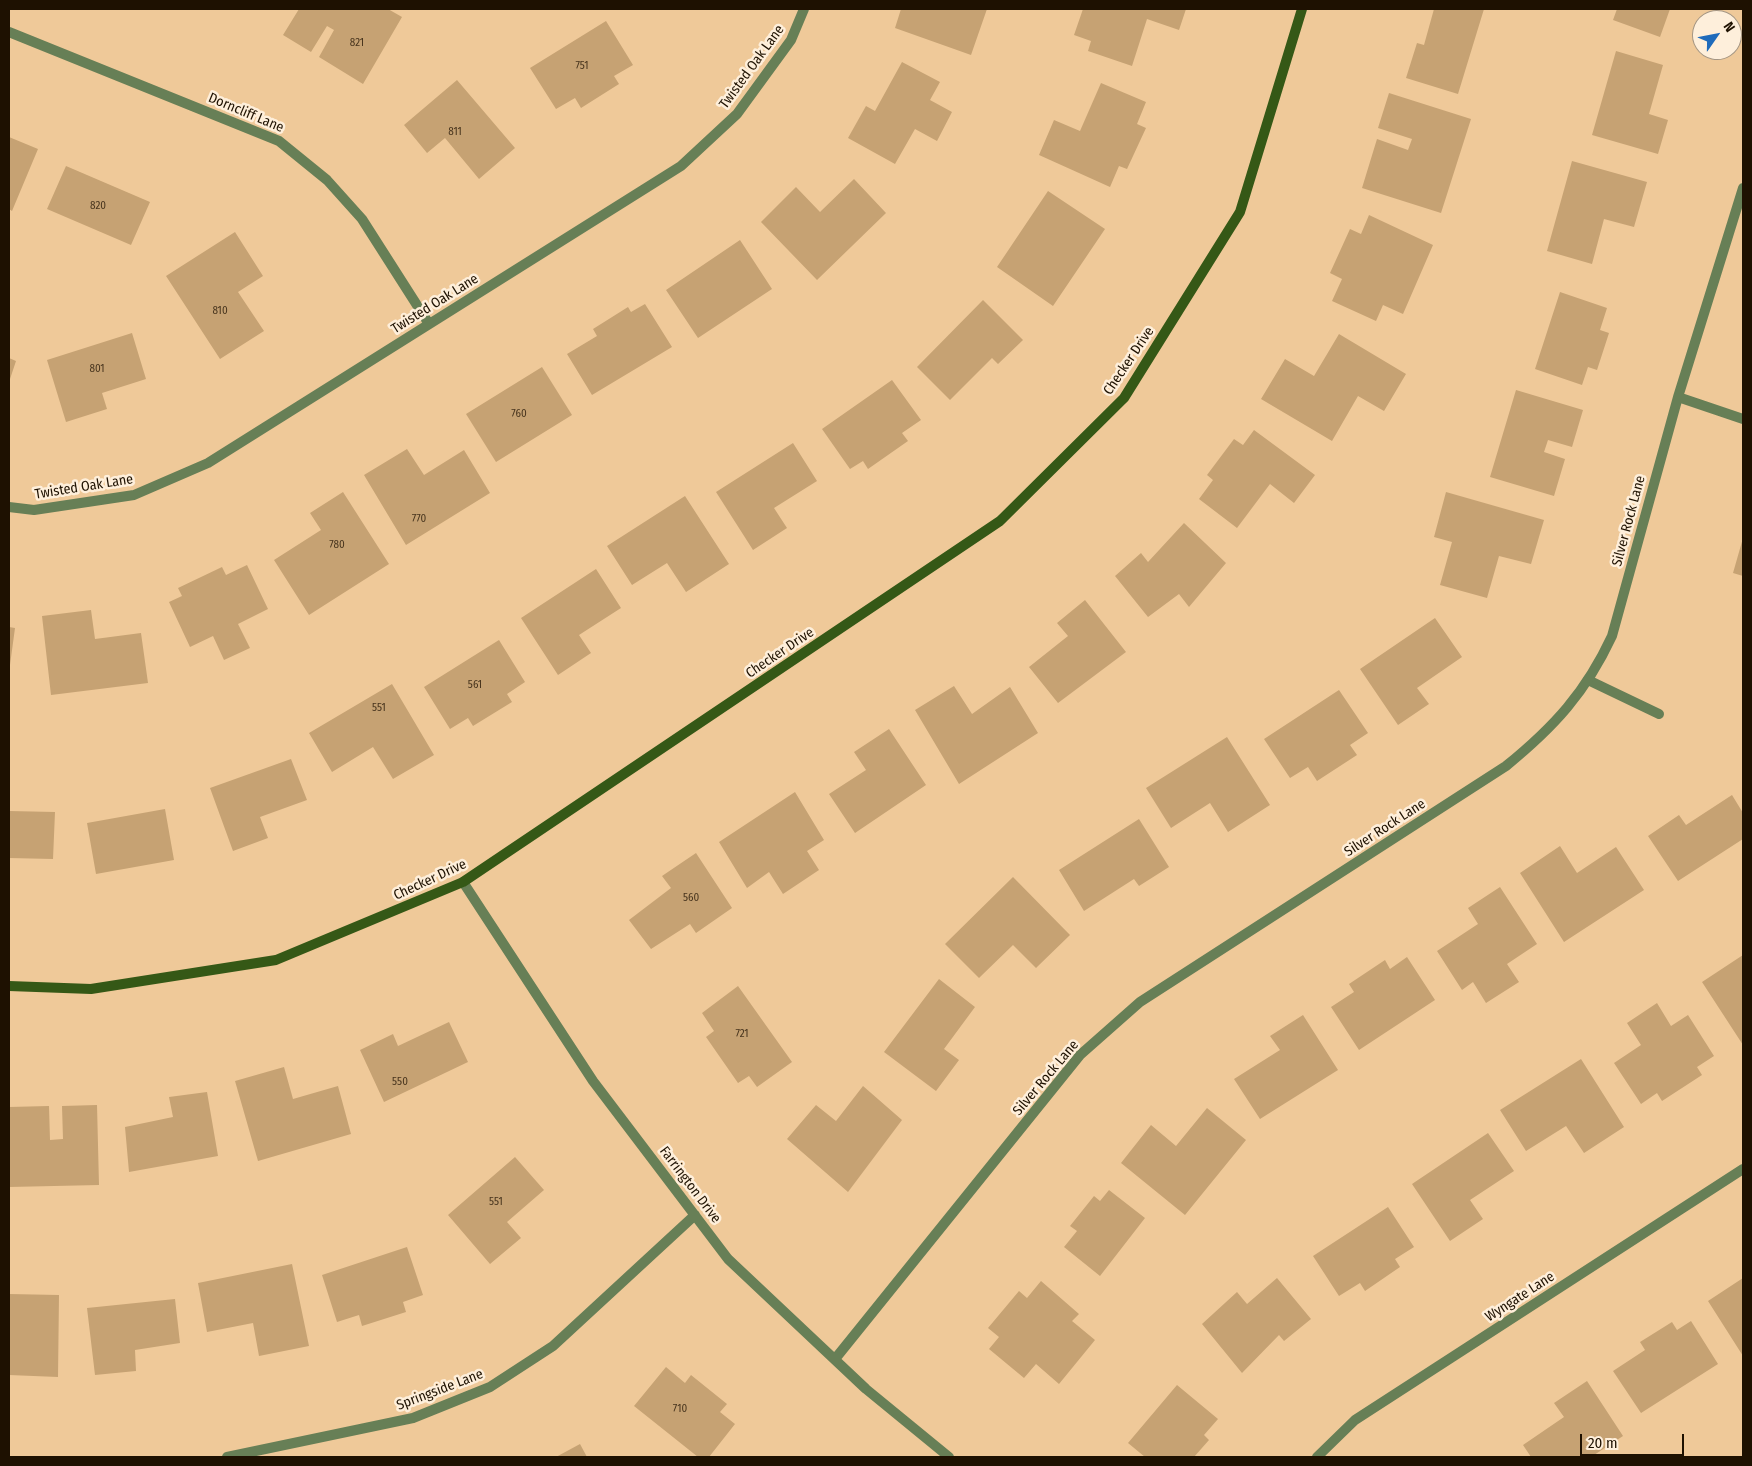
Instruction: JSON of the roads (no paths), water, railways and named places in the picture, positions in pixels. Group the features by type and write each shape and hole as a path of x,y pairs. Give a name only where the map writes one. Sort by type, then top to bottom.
{"street":[{"name":"Twisted Oak Lane","path":"9,507 34,510 134,495 208,463 681,166 738,114 792,40 804,9"},
{"name":"Checker Drive","path":"9,986 91,989 276,960 463,882 1000,521 1124,398 1240,212 1302,9"},
{"name":"Dorncliff Lane","path":"9,32 279,141 327,180 362,219 429,324"},
{"name":"Silver Rock Lane","path":"835,1359 1074,1063 1140,1002 1506,766 1556,721 1588,680 1600,662 1612,636 1678,397 1743,188"},
{"path":"1678,397 1743,419"},
{"path":"1588,680 1659,714"},
{"name":"Farrington Drive","path":"463,882 593,1081 728,1259 866,1389 949,1457"},
{"name":"Wyngate Lane","path":"1317,1457 1355,1420 1743,1169"},
{"name":"Springside Lane","path":"227,1457 413,1418 490,1387 553,1346 695,1215"}]}
